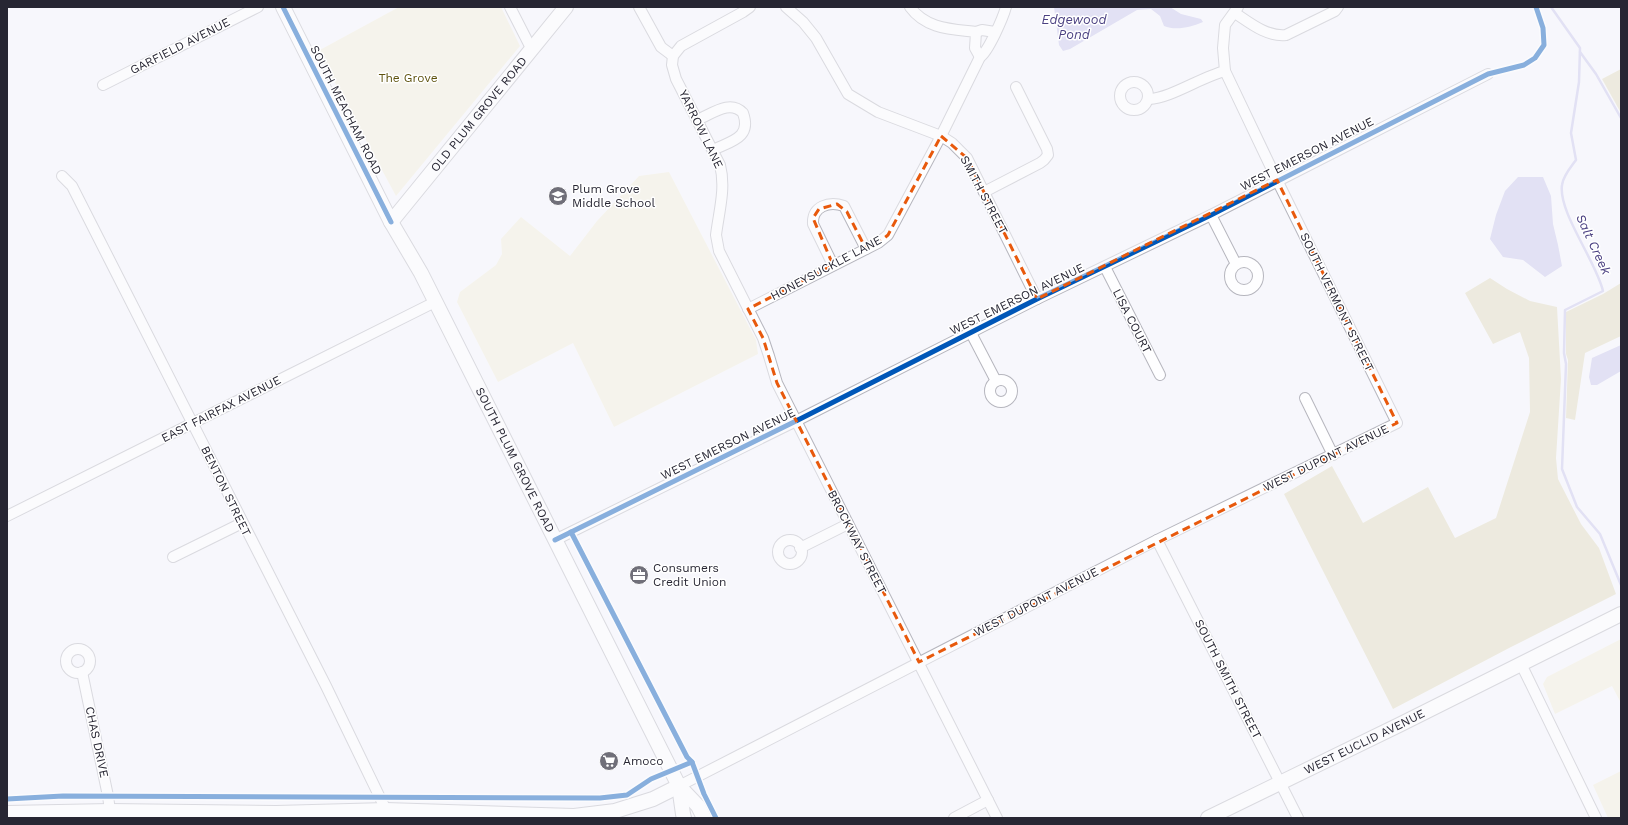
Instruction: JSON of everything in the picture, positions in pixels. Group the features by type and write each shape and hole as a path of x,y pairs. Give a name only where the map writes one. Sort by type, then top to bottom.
{"main road":[{"name":"SOUTH MEACHAM ROAD","path":"283,7 391,222"},
{"name":"OLD PLUM GROVE ROAD","path":"391,222 566,7"},
{"name":"SOUTH PLUM GROVE ROAD","path":"391,222 435,302 678,786 682,814 684,818"},
{"name":"WEST EUCLID AVENUE","path":"1208,818 1621,614"},
{"name":"SOUTH PLUM GROVE ROAD","path":"678,786 698,806 704,818"},
{"path":"7,813 110,811 156,815 276,816 386,810 425,815 574,816 615,811 653,799 678,786"}],"street":[{"name":"GARFIELD AVENUE","path":"103,85 258,7"},
{"path":"510,7 532,50"},
{"path":"639,7 661,47 673,56 681,46 750,7"},
{"name":"SMITH STREET","path":"786,7 803,22 816,38 848,94 878,112 941,136 952,143 967,158 1037,299"},
{"path":"910,7 921,20 930,24 944,28 976,32 982,30 995,32"},
{"name":"HONEYSUCKLE LANE","path":"748,309 878,243 888,235 941,136 980,57 986,51 1002,20 1006,7"},
{"path":"1149,99 1158,99 1211,74 1225,70 1223,48 1225,25 1237,10 1261,30 1277,36 1286,35 1334,11 1338,7"},
{"path":"976,32 975,48 980,57"},
{"name":"YARROW LANE","path":"673,56 672,65 676,79 713,150 720,165 724,180 716,242 722,258 765,344 777,384 796,421"},
{"name":"SOUTH VERMONT STREET","path":"1225,70 1396,423"},
{"name":"WEST EMERSON AVENUE","path":"555,540 796,421 1037,299 1211,215 1277,180 1488,74"},
{"path":"984,192 1040,163 1048,155 1016,87"},
{"path":"698,120 728,106 734,106 743,113 746,126 744,132 737,138 713,150"},
{"name":"BENTON STREET","path":"62,176 72,186 326,686 386,810"},
{"path":"833,266 813,224 813,218 819,209 831,204 844,206 866,249"},
{"path":"1211,215 1236,264"},
{"name":"LISA COURT","path":"1105,267 1160,375"},
{"name":"EAST FAIRFAX AVENUE","path":"7,516 435,302"},
{"path":"971,332 996,381"},
{"path":"1305,398 1333,455"},
{"name":"BROCKWAY STREET","path":"796,421 997,818"},
{"name":"WEST DUPONT AVENUE","path":"678,786 1157,540 1396,423"},
{"path":"173,557 242,523"},
{"path":"800,548 848,524"},
{"name":"SOUTH SMITH STREET","path":"1157,540 1298,818"},
{"path":"1521,664 1596,818"},
{"name":"CHAS DRIVE","path":"82,672 110,811"},
{"path":"954,818 988,800"}],"highlighted area":[{"path":"941,136 967,158 1037,299 1277,180 1397,423 919,662 777,383 763,338 748,309 833,265 813,218 819,209 837,204 847,212 866,249 878,243 888,235"}],"green space":[{"name":"The Grove","path":"399,7 501,7 520,46 396,196 318,51"},
{"path":"669,172 756,340 758,354 614,427 573,343 498,382 457,302 460,292 496,265 502,254 501,239 521,217 570,256 597,221 639,176"},
{"path":"1621,639 1621,703 1612,686 1555,714 1543,684 1547,677"},
{"path":"1621,771 1621,818 1608,818 1593,785"}],"shaded area":[{"path":"1621,69 1621,113 1602,79"},
{"path":"1490,278 1530,301 1557,307 1561,379 1556,458 1558,479 1581,524 1599,548 1616,594 1393,709 1284,494 1332,466 1363,523 1428,487 1455,538 1496,518 1530,412 1529,358 1520,332 1493,344 1465,293"},
{"path":"1621,283 1621,336 1585,353 1575,420 1566,418 1568,360 1566,354 1566,312 1603,294"}],"water":[{"name":"Edgewood Pond","path":"1054,7 1170,7 1181,14 1201,19 1203,22 1184,28 1173,28 1164,26 1160,16 1151,9 1137,10 1070,49 1063,51 1059,45"},
{"path":"1518,177 1543,177 1551,196 1553,224 1562,266 1545,277 1523,260 1503,257 1490,239 1496,215 1505,191"},
{"path":"1621,345 1621,371 1597,385 1591,385 1589,377 1592,358"}],"waterway":[{"name":"Salt Creek","path":"1551,7 1580,48 1579,82 1571,133 1576,160 1564,178 1562,185 1562,196 1571,222 1593,266 1603,291 1565,310 1564,353 1566,364 1562,469 1577,507 1600,534 1621,585"},
{"path":"1580,52 1596,74 1621,118"}],"cycle path":[{"path":"283,7 391,222"},
{"path":"555,540 796,421 1037,299 1211,215 1488,74 1524,65 1535,58 1544,45 1543,28 1536,7"},
{"path":"571,532 687,757 692,762 704,794 716,818"},
{"path":"7,799 63,796 600,798 627,795 651,779 692,762"}],"place":[{"name":"Plum Grove Middle School","path":"558,196"},
{"name":"Consumers Credit Union","path":"639,575"},
{"name":"Amoco","path":"609,761"}]}
